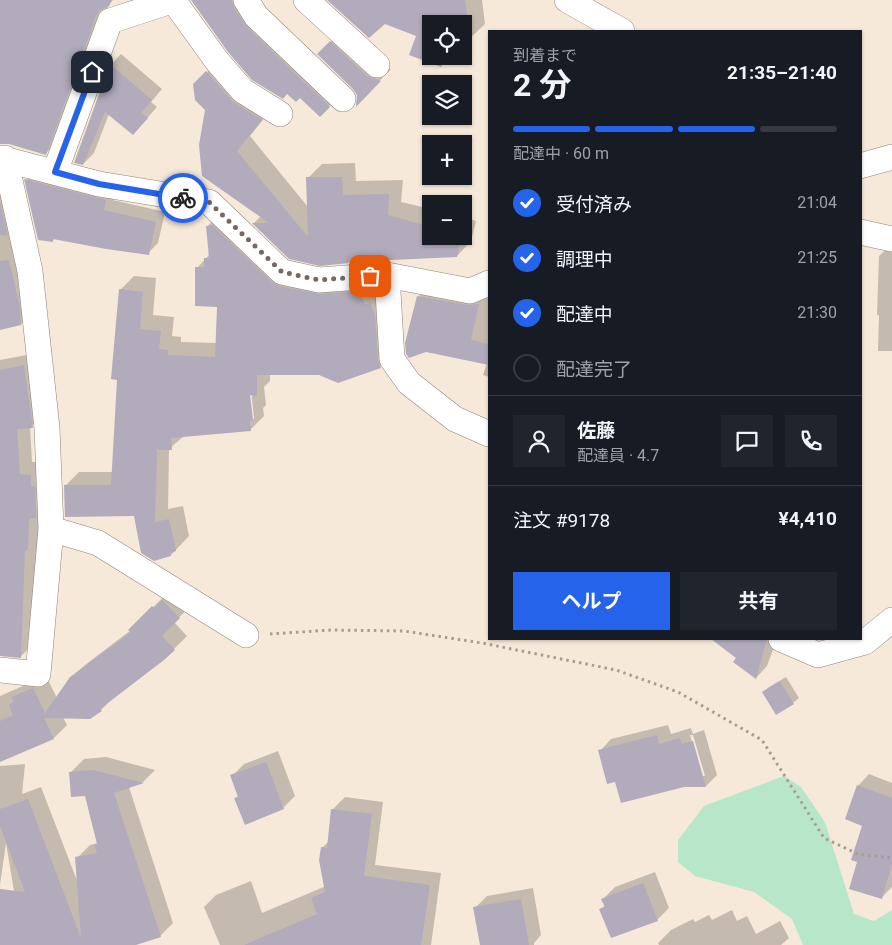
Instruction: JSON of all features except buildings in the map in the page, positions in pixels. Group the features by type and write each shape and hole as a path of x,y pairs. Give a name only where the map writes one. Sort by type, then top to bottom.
{"street":[{"path":"55,172 110,21 174,0 217,61 243,91 280,114"},
{"path":"246,0 256,16 343,98"},
{"path":"306,0 377,65"},
{"path":"567,0 620,30"},
{"path":"862,165 892,156"},
{"path":"0,670 38,674 51,528 47,428 30,271 2,158 99,184 209,202 282,272 319,280 386,275 470,291 488,283"},
{"path":"862,232 892,240"},
{"path":"386,275 392,359 409,383 454,419 488,434"},
{"path":"51,528 98,543 246,635"},
{"path":"783,640 818,654 865,642 892,620"}],"path":[{"path":"246,635 330,630 404,631 482,643 616,670 678,692 762,740 824,838 858,854 892,858"}],"green space":[{"path":"784,776 801,787 825,822 854,914 874,921 892,910 892,945 803,945 792,919 754,892 695,876 678,862 678,840 704,806"}],"way so far":[{"path":"183,198 209,202 282,272 319,280 370,276"}],"route":[{"path":"92,72 55,172 99,184 183,198"}]}
